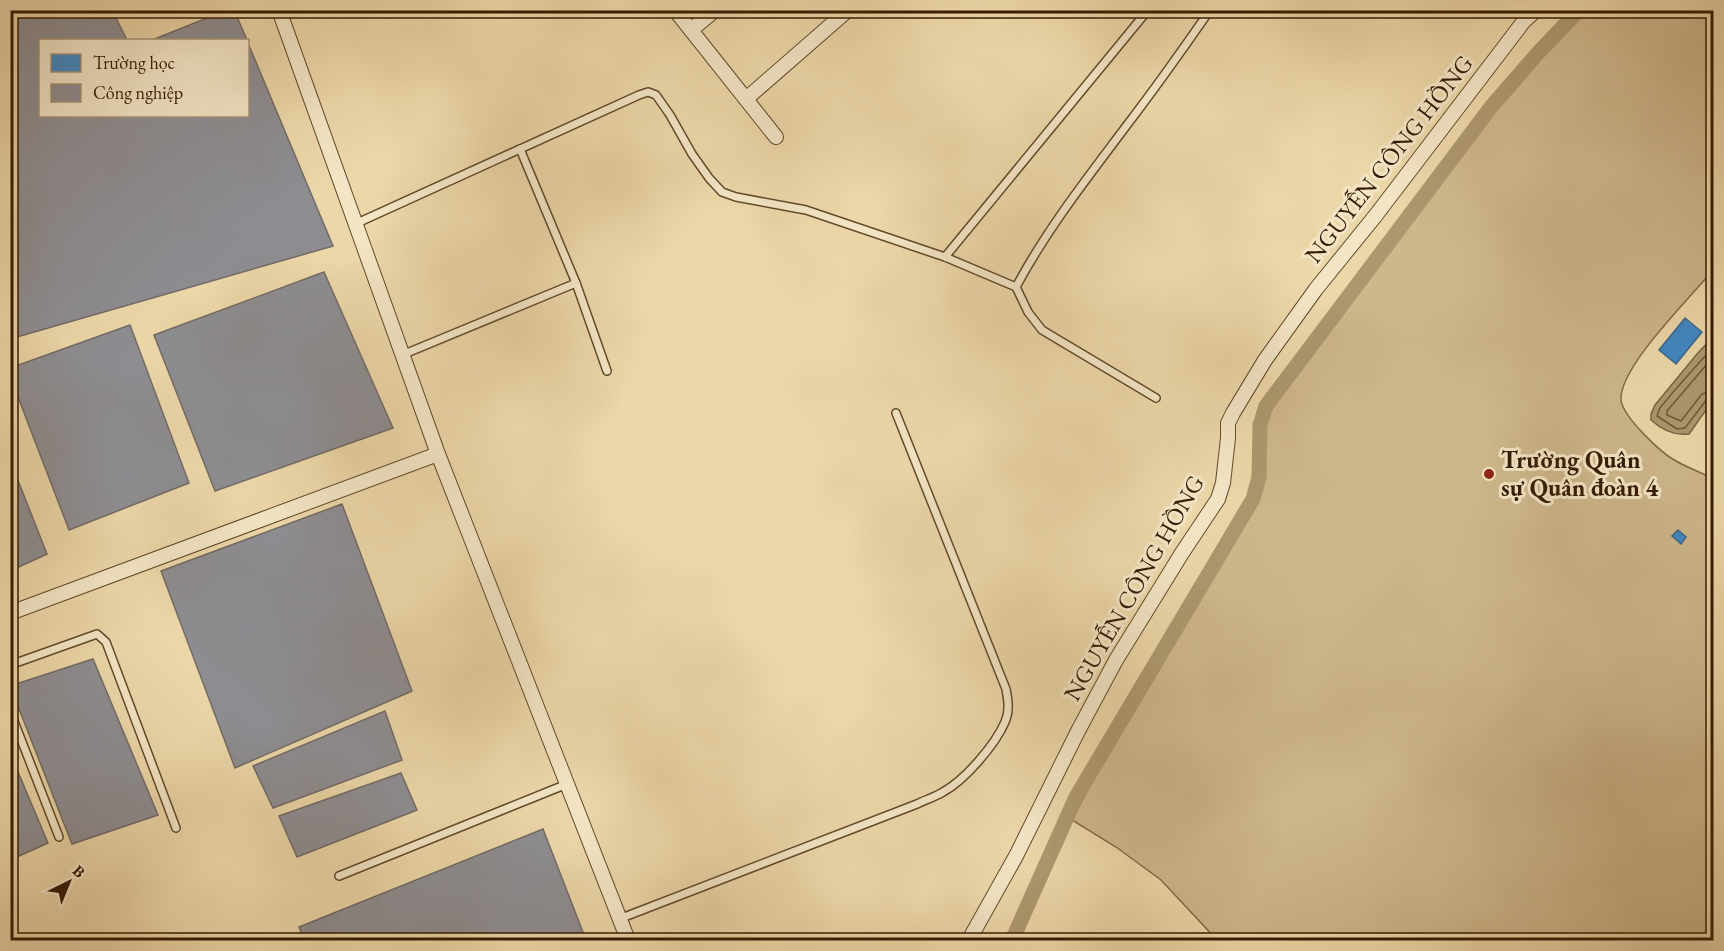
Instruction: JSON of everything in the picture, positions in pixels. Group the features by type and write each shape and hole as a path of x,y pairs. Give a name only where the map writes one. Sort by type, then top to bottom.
{"street":[{"path":"279,10 438,454 628,940"},
{"path":"675,10 777,137"},
{"path":"691,30 715,10"},
{"path":"746,99 848,10"},
{"name":"NGUYỄN CÔNG HỒNG","path":"969,940 1016,856 1116,660 1218,499 1223,483 1228,423 1265,360 1316,288 1362,234 1524,21 1536,10"},
{"path":"10,613 438,454"}],"lane":[{"path":"945,257 1148,10"},
{"path":"1017,287 1065,208 1210,10"},
{"path":"356,224 648,92 656,95 692,154 722,192 736,197 806,210 945,257 1017,287 1028,312 1042,330 1156,398"},
{"path":"520,149 576,283 607,371"},
{"path":"402,355 576,283"},
{"path":"620,919 944,792 965,774 988,749 1005,722 1009,702 1006,689 896,413"},
{"path":"10,665 97,634 106,642 176,828"},
{"path":"10,711 59,837"},
{"path":"339,876 567,784"}],"shaded area":[{"name":"Trường Quân sự Quân đoàn 4","path":"1585,11 1713,11 1713,270 1643,351 1623,386 1621,400 1635,425 1661,450 1676,461 1713,479 1714,581 1710,584 1714,587 1713,940 1217,940 1161,880 1116,847 1072,820 1121,726 1259,498 1264,477 1266,424 1279,396 1497,105"}],"water":[{"path":"1713,337 1713,400 1689,434 1673,433 1664,429 1651,420 1655,405"}],"building: Trường học":[{"path":"1685,318 1702,332 1676,364 1659,350"},
{"path":"1678,530 1686,537 1681,544 1672,536"}],"building: Công nghiệp":[{"path":"10,10 112,10 126,39 39,39 39,117 249,117 249,45 333,246 10,339"},
{"path":"227,10 234,10 247,39 154,39"},
{"path":"324,272 393,428 215,491 154,335"},
{"path":"130,325 189,483 69,530 10,376 10,368"},
{"path":"10,460 47,554 10,571"},
{"path":"342,504 412,691 235,768 161,571"},
{"path":"93,659 158,815 72,844 10,686"},
{"path":"385,711 402,760 273,808 253,766"},
{"path":"10,753 48,843 10,860"},
{"path":"401,773 417,810 297,857 279,816"},
{"path":"543,829 586,940 304,940 299,927"}],"waterway":[{"path":"1009,940 1014,936 1076,797 1253,499 1259,477 1260,425 1266,406 1491,107 1579,10"}],"place":[{"name":"Trường Quân sự Quân đoàn 4","path":"1489,474"}]}
